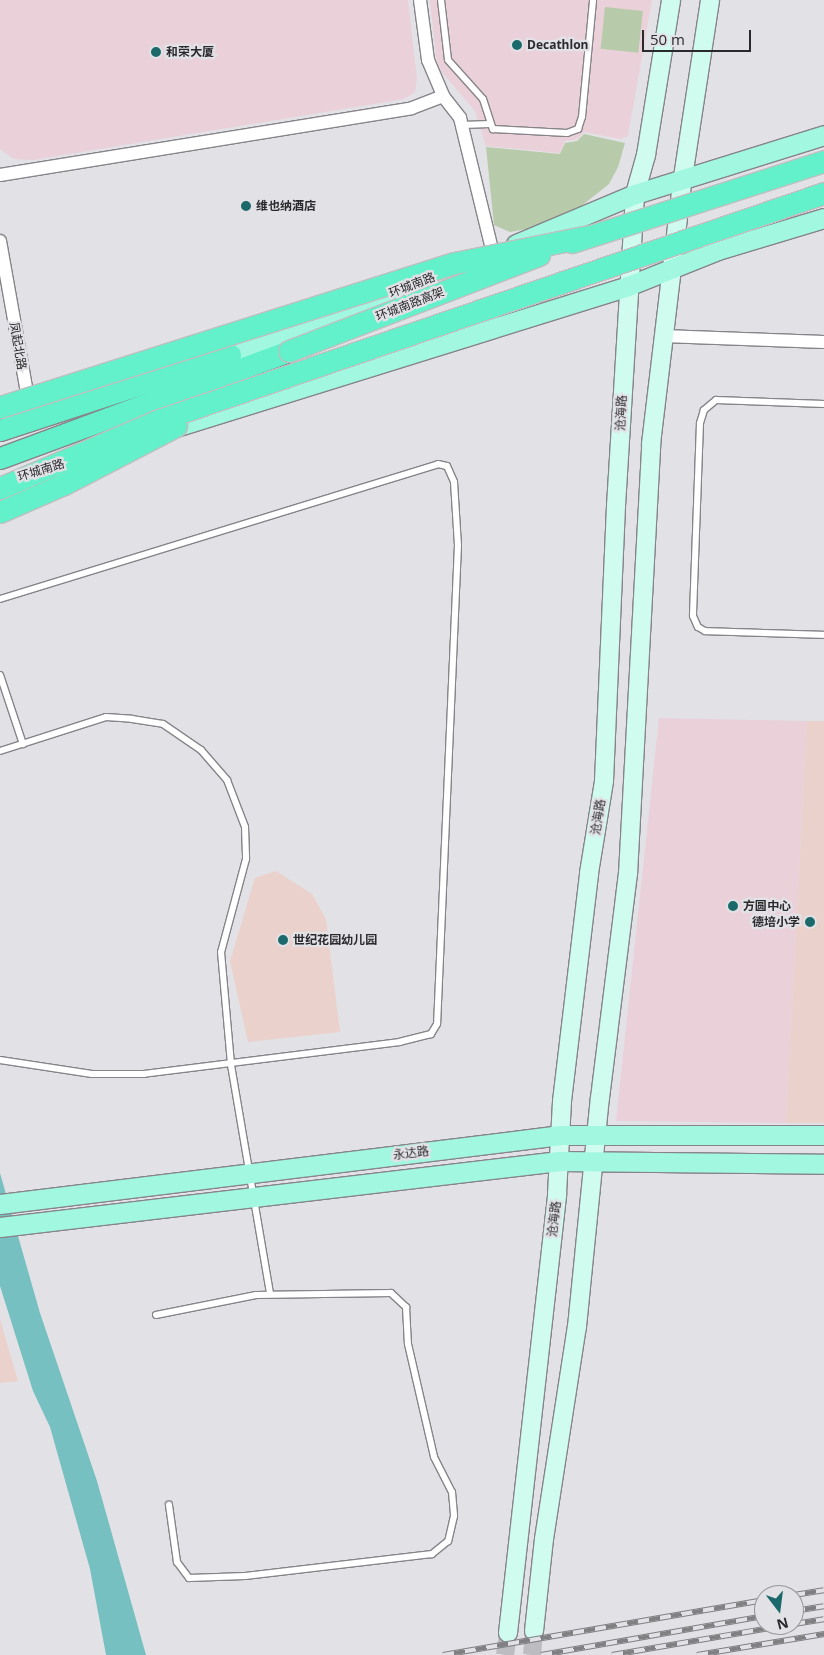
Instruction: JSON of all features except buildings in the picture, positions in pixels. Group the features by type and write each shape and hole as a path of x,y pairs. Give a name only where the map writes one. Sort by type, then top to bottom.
{"highway":[{"name":"环城南路高架","path":"0,458 289,351 584,237 824,161"},
{"path":"0,489 156,421 254,395 824,193"},
{"path":"0,407 455,263 584,237"},
{"path":"0,430 32,422 230,355"},
{"path":"0,512 254,395"}],"main road":[{"name":"沧海路","path":"508,1634 560,1161 561,1135 589,873 604,781 628,286 635,194 646,155 671,0"},
{"path":"534,1631 544,1539 577,1327 597,1133 628,874 651,444 663,336 675,266 684,177 710,0"},
{"name":"环城南路","path":"0,437 230,355 493,253 635,194 684,177 824,135"},
{"name":"环城南路","path":"0,483 254,395 628,286 675,266 824,218"},
{"name":"永达路","path":"0,1204 561,1135 597,1133 824,1135"},
{"name":"永达路","path":"0,1227 560,1161 824,1164"}],"street":[{"path":"420,0 428,60 443,96 453,106 462,125 493,253"},
{"path":"0,175 412,108 443,96"},
{"name":"凤起北路","path":"0,241 32,422"},
{"path":"663,336 824,342"}],"lane":[{"path":"441,0 448,60 483,99 490,124 494,129 567,132 578,129 582,117 593,0"},
{"path":"462,125 490,124"},
{"path":"824,404 716,400 704,410 700,423 693,616 698,626 706,631 824,635"},
{"path":"0,599 438,464 447,466 454,482 458,545 437,1024 431,1034 400,1042 231,1065 144,1074 92,1074 0,1060"},
{"path":"0,675 23,744"},
{"path":"0,751 106,717 132,718 164,724 201,750 227,780 245,826 246,859 221,952 231,1065 270,1294"},
{"path":"156,1315 270,1294 392,1293 406,1307 408,1344 434,1457 452,1492 454,1516 448,1541 432,1554 245,1576 189,1578 177,1562 169,1505"}],"shaded area":[{"path":"0,0 408,0 417,79 415,92 404,99 33,160 14,159 0,149"},
{"path":"430,0 652,0 628,136 621,139 584,132 577,139 565,141 560,153 486,146 475,111 441,71 436,57"},
{"path":"659,718 807,721 786,1123 616,1121"},
{"name":"德培小学","path":"807,721 824,721 824,1123 786,1123"},
{"name":"世纪花园幼儿园","path":"276,871 312,894 326,919 340,1032 248,1042 230,961 255,878"},
{"path":"0,1319 18,1381 0,1383"}],"green space":[{"path":"605,7 643,11 638,53 601,49"},
{"path":"584,134 625,143 618,167 609,184 575,211 526,229 510,232 494,225 486,147 560,154 565,143 577,141"}],"water":[{"path":"0,1173 40,1313 97,1481 146,1655 106,1655 90,1569 50,1427 33,1391 0,1286"}],"tunnel":[{"path":"532,1655 534,1631"},
{"path":"505,1655 508,1633"}],"railway":[{"path":"804,1593 824,1590"},
{"path":"443,1655 754,1602"},
{"path":"804,1609 824,1606"},
{"path":"541,1655 754,1618"},
{"path":"804,1622 824,1619"},
{"path":"612,1655 754,1631"},
{"path":"697,1655 824,1634"}],"place":[{"name":"Decathlon","path":"517,45"},
{"name":"和荣大厦","path":"156,52"},
{"name":"维也纳酒店","path":"246,206"},
{"name":"方圆中心","path":"733,906"},
{"name":"德培小学","path":"810,922"},
{"name":"世纪花园幼儿园","path":"283,940"}]}
